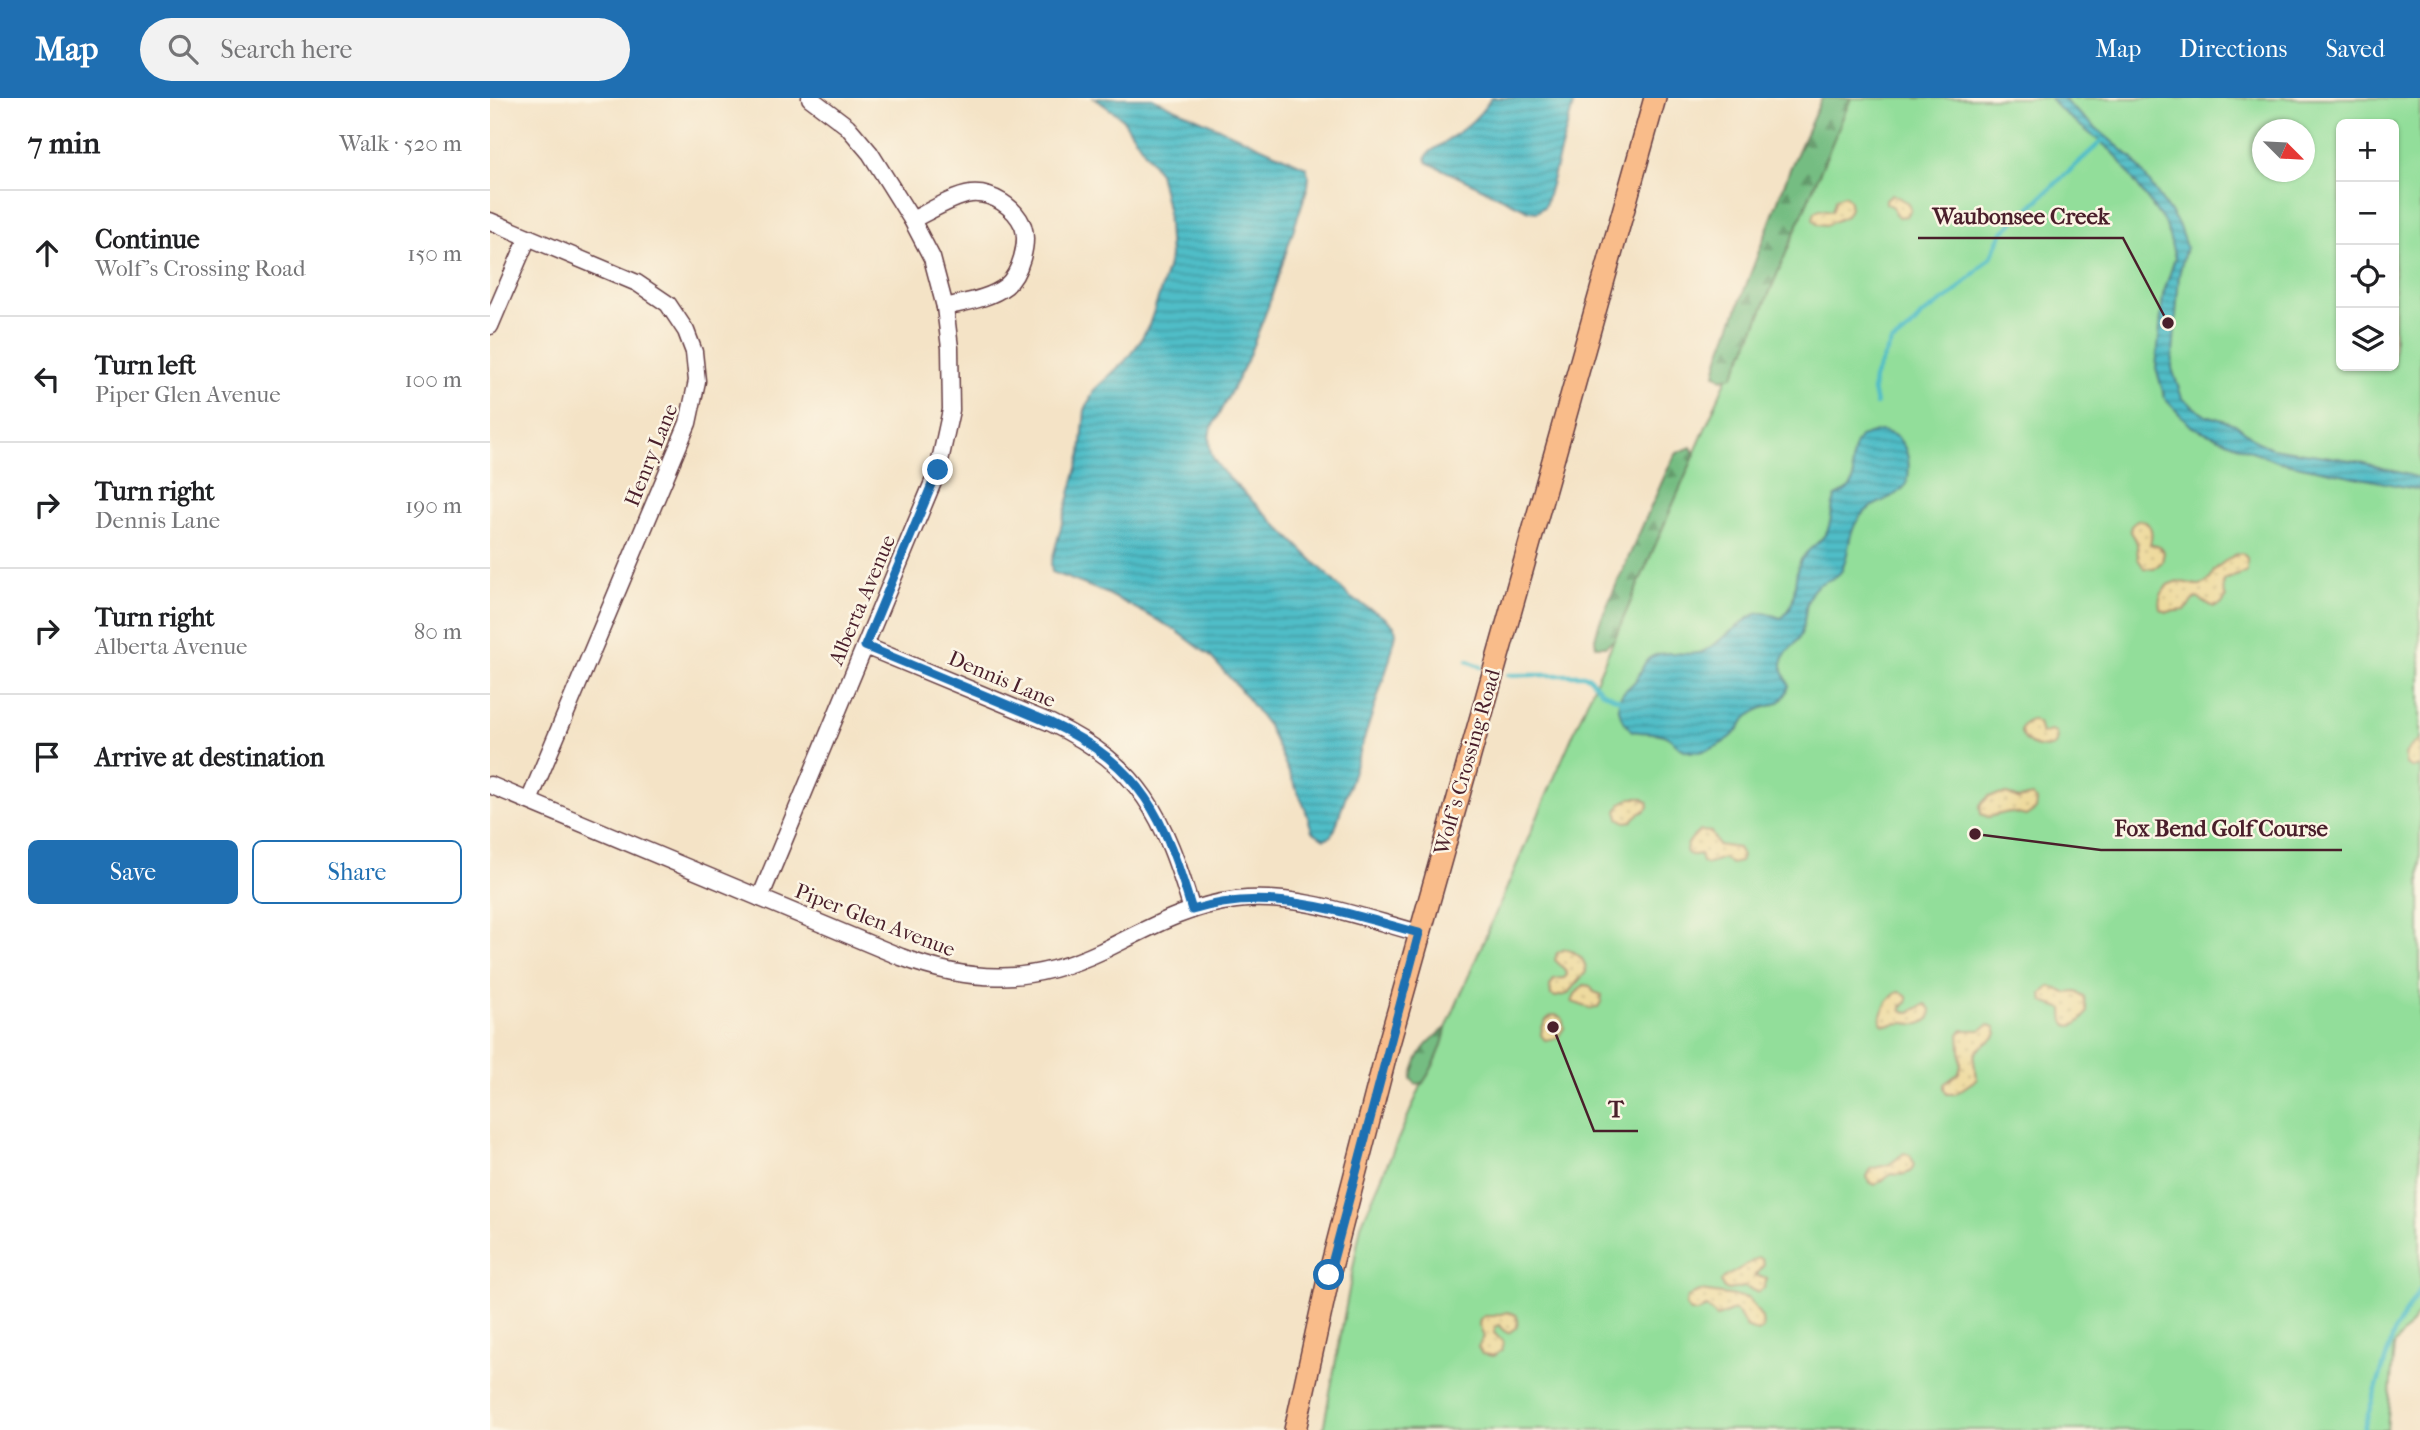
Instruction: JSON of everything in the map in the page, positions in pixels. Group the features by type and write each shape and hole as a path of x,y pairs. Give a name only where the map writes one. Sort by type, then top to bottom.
{"main road":[{"name":"Wolf's Crossing Road","path":"1295,1430 1329,1275 1419,933 1655,98"}],"street":[{"name":"Alberta Avenue","path":"760,898 938,470 951,410 950,348 945,307 932,258 870,153 846,126 810,98"},
{"path":"912,220 971,194 992,197 1013,209 1024,228 1024,251 1016,272 1006,285 987,296 945,307"},
{"name":"Henry Lane","path":"490,221 636,282 668,304 687,331 694,352 697,381 688,423 529,801"},
{"path":"490,326 528,237"},
{"name":"Dennis Lane","path":"865,646 1051,723 1073,733 1105,754 1139,788 1154,809 1166,832 1192,910"},
{"name":"Piper Glen Avenue","path":"490,785 929,968 971,977 1032,975 1068,965 1192,910 1238,900 1281,900 1311,904 1419,933"}],"green space":[{"path":"1822,98 1851,98 1745,351 1733,376 1722,379 1715,374 1719,357 1790,169"},
{"path":"1848,98 2420,98 2420,1311 2394,1346 2387,1430 1323,1430 1361,1225"},
{"path":"1691,447 1695,454 1614,640 1605,646 1596,646 1599,624 1669,466 1677,453"},
{"path":"1446,1028 1431,1070 1423,1083 1416,1084 1411,1079 1419,1055 1432,1039"}],"sand":[{"path":"1892,194 1908,203 1911,209 1907,216 1899,217 1893,207 1886,203 1886,199"},
{"path":"1844,195 1849,199 1850,205 1846,216 1827,225 1817,224 1813,219 1815,212 1820,209 1832,211 1836,198"},
{"path":"2137,520 2151,528 2150,545 2159,546 2164,552 2162,562 2154,569 2144,568 2138,559 2137,543 2130,532 2131,526"},
{"path":"2242,553 2247,558 2247,572 2224,580 2226,598 2221,605 2214,607 2197,598 2185,610 2167,612 2160,609 2161,595 2171,584 2205,583 2223,562"},
{"path":"2032,720 2038,723 2041,734 2050,731 2056,733 2054,746 2037,747 2025,739 2021,728"},
{"path":"2420,740 2420,766 2413,768 2406,764 2405,756 2408,749"},
{"path":"2007,794 2018,799 2032,796 2037,801 2036,809 2026,816 2009,812 1988,817 1981,814 1980,805 1989,796"},
{"path":"1631,798 1641,798 1648,802 1649,806 1632,821 1626,822 1619,818 1617,811 1622,803"},
{"path":"1701,831 1711,832 1718,845 1738,848 1742,856 1740,862 1731,864 1723,858 1706,864 1702,862 1700,854 1688,854 1688,843"},
{"path":"1565,949 1580,957 1586,972 1567,994 1556,997 1551,995 1550,986 1554,979 1567,975 1555,960 1557,953"},
{"path":"1584,985 1602,995 1598,1007 1592,1009 1572,1002 1575,994"},
{"path":"2050,986 2066,993 2076,992 2084,996 2087,1012 2080,1021 2070,1026 2064,1021 2063,1009 2043,1002 2042,994"},
{"path":"1898,992 1907,997 1907,1002 1901,1007 1902,1011 1910,1012 1926,1004 1931,1009 1930,1018 1919,1024 1882,1024 1881,1015 1885,1006"},
{"path":"1555,1015 1562,1018 1564,1028 1557,1038 1545,1040 1541,1035 1543,1025"},
{"path":"1989,1025 1995,1027 1997,1034 1979,1048 1974,1056 1977,1079 1955,1094 1947,1094 1944,1084 1959,1073 1961,1065 1959,1034 1963,1030 1980,1030"},
{"path":"1904,1153 1910,1155 1913,1161 1910,1172 1892,1174 1875,1185 1870,1183 1867,1177 1871,1169 1890,1164"},
{"path":"1758,1258 1762,1259 1764,1265 1755,1275 1767,1279 1764,1288 1757,1292 1744,1287 1729,1290 1723,1288 1721,1282 1724,1278"},
{"path":"1701,1291 1749,1298 1762,1318 1763,1329 1758,1332 1746,1327 1734,1310 1717,1317 1706,1307 1698,1312 1691,1312 1686,1306 1687,1300 1692,1294"},
{"path":"1507,1312 1516,1315 1517,1327 1508,1333 1500,1325 1496,1326 1494,1333 1503,1342 1502,1350 1494,1356 1482,1354 1478,1347 1484,1337 1479,1325 1480,1319"}],"water":[{"path":"1094,98 1152,98 1306,167 1308,186 1268,307 1246,363 1210,431 1209,439 1213,457 1229,478 1351,598 1384,617 1395,627 1396,634 1389,662 1335,829 1330,837 1324,839 1312,831 1305,808 1268,726 1210,656 1174,629 1141,611 1106,593 1052,572 1051,564 1081,453 1085,410 1094,390 1125,361 1149,325 1170,257 1167,208 1159,173 1121,117"},
{"path":"1491,98 1575,98 1545,206 1537,212 1529,211 1427,162 1426,157 1430,152 1472,122"},
{"path":"2050,98 2063,98 2133,159 2178,224 2186,247 2179,275 2172,368 2182,398 2203,414 2235,424 2258,442 2272,448 2357,461 2420,478 2420,490 2276,461 2192,427 2165,399 2156,368 2163,295 2175,258 2166,225 2113,152 2058,108"},
{"path":"1879,431 1896,437 1905,449 1909,466 1907,484 1859,518 1852,530 1842,570 1837,576 1819,584 1809,597 1801,634 1783,660 1783,671 1789,686 1783,699 1753,713 1731,737 1705,751 1690,752 1664,735 1632,731 1622,718 1620,698 1650,658 1665,653 1702,652 1755,615 1765,613 1781,618 1786,614 1792,602 1800,561 1826,533 1836,496 1853,483 1852,461 1857,442 1860,437"}],"waterway":[{"path":"1876,404 1874,378 1891,343 1910,329 1922,315 1952,295 1991,257 2002,233 2103,140"},
{"path":"1468,661 1481,667"},
{"path":"1508,675 1583,675 1589,677 1601,691 1620,700"},
{"path":"2363,1430 2395,1330 2420,1289"}],"place":[{"name":"Waubonsee Creek","path":"2168,323"},
{"name":"Fox Bend Golf Course","path":"1975,834"},
{"name":"T","path":"1553,1027"}],"route":[{"path":"938,470 865,646 1051,723 1073,733 1105,754 1139,788 1154,809 1166,832 1192,910 1238,900 1281,900 1311,904 1419,933 1329,1275"}]}
